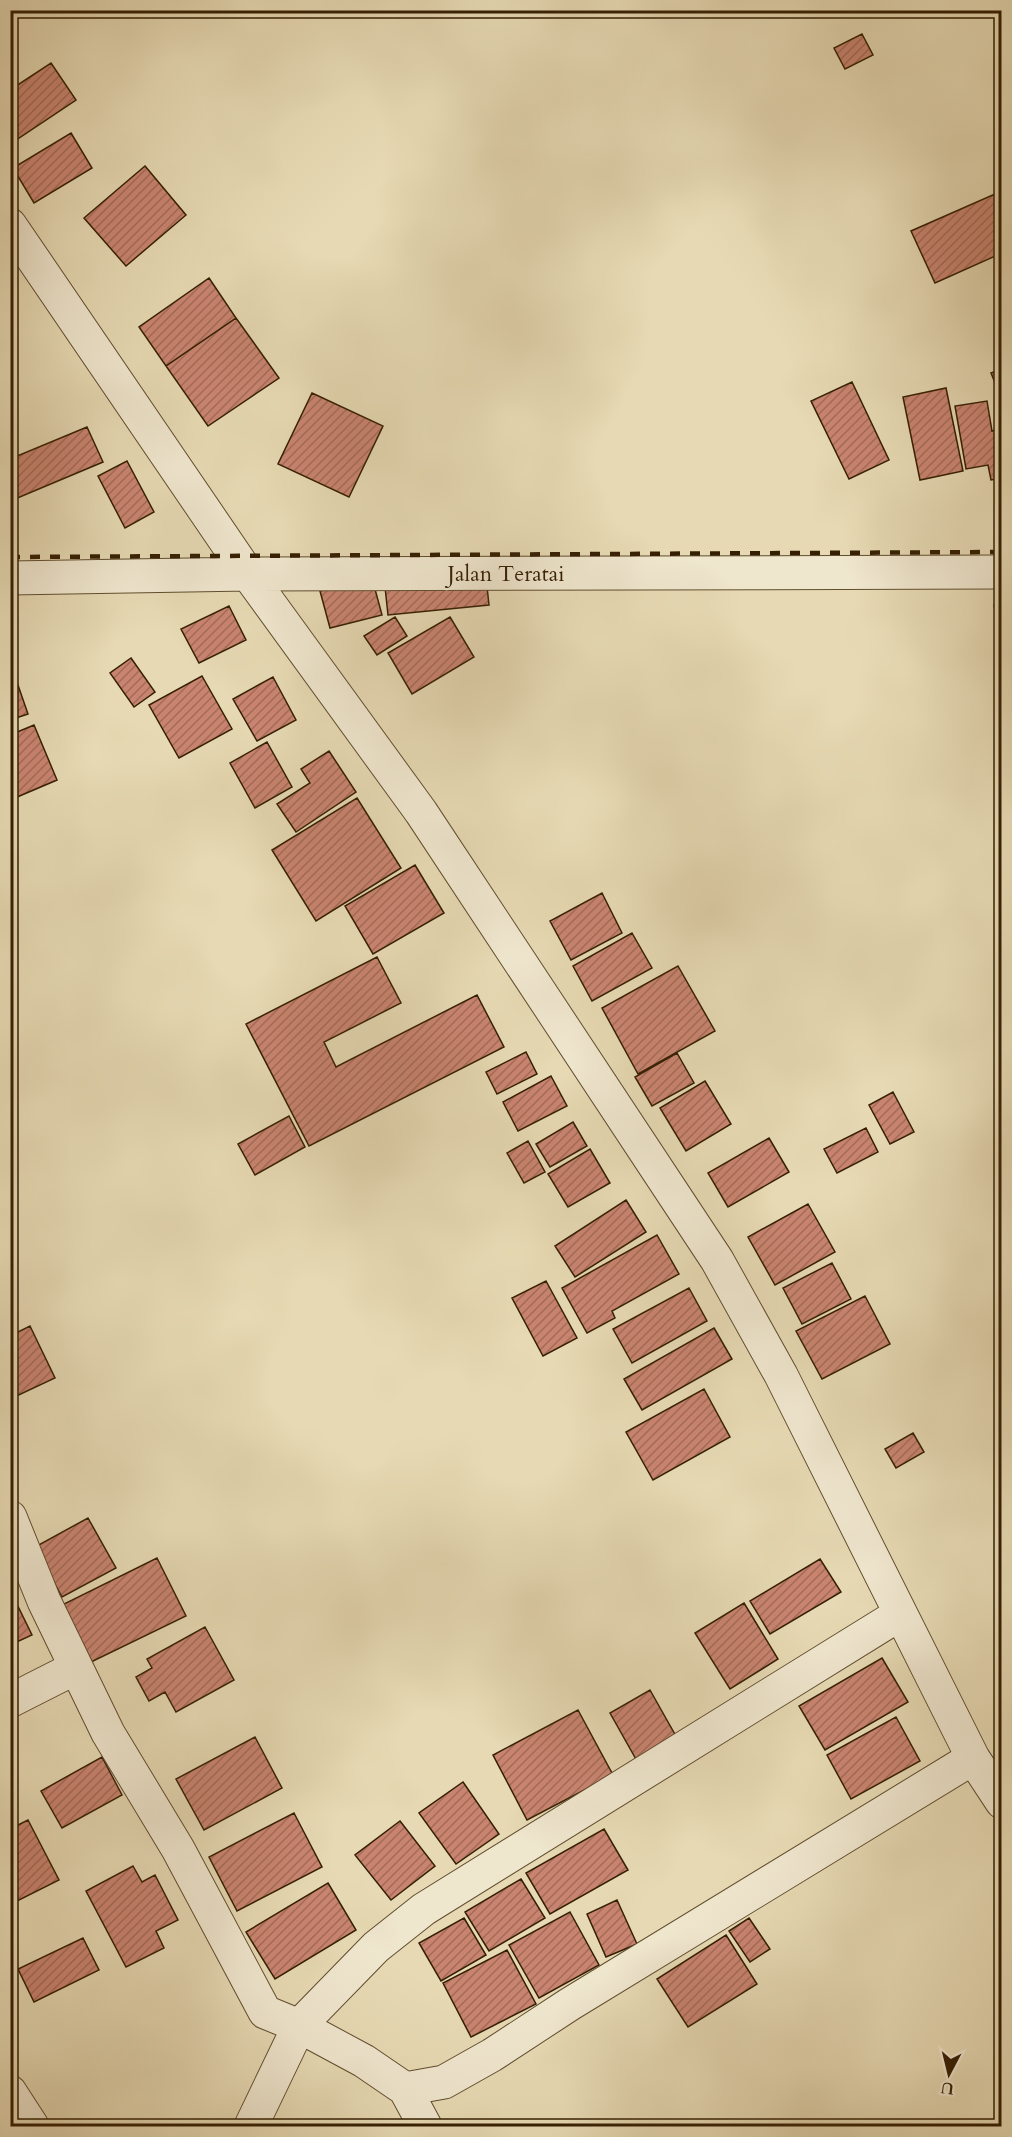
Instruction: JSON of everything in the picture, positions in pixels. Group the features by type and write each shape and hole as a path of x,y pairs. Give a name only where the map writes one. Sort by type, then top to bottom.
{"street":[{"path":"10,225 248,574 421,812 717,1260 781,1375 973,1758 1002,1802"},
{"name":"Jalan Teratai","path":"10,578 248,574 1002,572"},
{"path":"10,1517 44,1601 108,1733 178,1849 265,2012 299,2026 364,2061 405,2089 425,2127"},
{"path":"252,2127 299,2026 376,1947 424,1909 900,1614"},
{"path":"10,1701 75,1668"},
{"path":"405,2089 444,2082 492,2055 570,2004 973,1758"},
{"path":"10,2092 32,2127"}],"building":[{"path":"862,34 873,55 845,69 834,48"},
{"path":"51,63 76,100 10,144 10,90"},
{"path":"71,133 92,168 34,203 13,168"},
{"path":"145,166 186,215 126,266 84,218"},
{"path":"995,194 1002,209 1002,253 935,283 911,231"},
{"path":"209,278 236,318 166,366 139,327"},
{"path":"236,318 279,378 208,426 166,366"},
{"path":"1002,369 1002,400 991,373"},
{"path":"852,382 889,460 849,479 811,401"},
{"path":"946,388 963,471 920,480 903,397"},
{"path":"312,393 383,426 349,497 278,464"},
{"path":"987,401 992,431 1002,429 1002,478 991,480 988,465 966,469 955,406"},
{"path":"87,427 103,462 15,499 10,488 10,459"},
{"path":"127,461 154,512 125,528 98,476"},
{"path":"486,577 489,605 388,615 385,587"},
{"path":"372,578 382,615 330,628 320,591"},
{"path":"1002,603 1002,631 1000,632 994,605"},
{"path":"229,606 246,640 199,663 181,629"},
{"path":"395,617 407,636 377,655 364,636"},
{"path":"450,617 474,657 412,694 388,653"},
{"path":"131,658 155,692 134,707 110,673"},
{"path":"10,662 28,714 10,720"},
{"path":"202,676 232,729 179,758 149,705"},
{"path":"273,677 296,720 257,741 233,699"},
{"path":"34,725 57,780 10,800 10,735"},
{"path":"267,742 292,787 255,808 230,763"},
{"path":"329,751 356,792 296,832 277,804 310,783 301,769"},
{"path":"357,798 401,868 316,921 272,850"},
{"path":"415,865 444,913 373,954 345,906"},
{"path":"602,893 622,933 571,960 550,921"},
{"path":"632,933 652,968 592,1001 573,966"},
{"path":"377,957 401,1003 324,1042 336,1067 477,995 504,1047 309,1146 246,1024"},
{"path":"678,966 715,1031 638,1074 602,1008"},
{"path":"526,1052 537,1074 497,1094 486,1072"},
{"path":"677,1053 694,1083 652,1106 635,1077"},
{"path":"551,1076 567,1106 518,1131 503,1102"},
{"path":"705,1081 731,1124 686,1151 660,1108"},
{"path":"893,1092 914,1132 890,1144 869,1105"},
{"path":"289,1116 305,1147 255,1175 238,1144"},
{"path":"573,1122 587,1146 550,1167 536,1144"},
{"path":"866,1128 878,1152 837,1173 824,1149"},
{"path":"769,1138 789,1172 728,1207 708,1173"},
{"path":"528,1141 545,1172 524,1183 507,1153"},
{"path":"590,1149 610,1183 568,1207 548,1174"},
{"path":"626,1200 646,1232 575,1277 555,1246"},
{"path":"808,1204 835,1252 775,1285 748,1237"},
{"path":"657,1235 679,1274 612,1311 615,1318 587,1333 562,1288"},
{"path":"832,1263 851,1299 802,1324 783,1288"},
{"path":"546,1281 577,1338 543,1356 512,1298"},
{"path":"689,1288 707,1321 632,1363 613,1329"},
{"path":"865,1296 890,1344 822,1379 796,1331"},
{"path":"30,1326 55,1378 10,1399 10,1336"},
{"path":"714,1328 732,1359 642,1410 624,1379"},
{"path":"704,1389 730,1437 653,1480 626,1432"},
{"path":"913,1433 924,1452 896,1468 885,1449"},
{"path":"88,1518 116,1568 62,1597 35,1547"},
{"path":"157,1558 186,1616 89,1663 60,1606"},
{"path":"820,1559 841,1592 770,1634 750,1601"},
{"path":"10,1590 32,1635 10,1645"},
{"path":"744,1603 778,1659 730,1689 695,1633"},
{"path":"205,1627 234,1680 176,1712 165,1692 149,1701 136,1677 152,1668 147,1659"},
{"path":"882,1658 908,1702 825,1750 799,1706"},
{"path":"650,1690 677,1738 637,1761 610,1713"},
{"path":"578,1710 613,1775 527,1820 493,1755"},
{"path":"896,1717 920,1761 851,1799 827,1755"},
{"path":"255,1737 282,1788 204,1830 176,1779"},
{"path":"102,1757 122,1795 62,1828 41,1791"},
{"path":"463,1782 499,1834 456,1864 419,1813"},
{"path":"294,1813 322,1867 237,1911 209,1857"},
{"path":"28,1820 59,1880 17,1901 12,1892 10,1893 10,1829"},
{"path":"400,1821 435,1866 391,1900 355,1855"},
{"path":"604,1829 628,1870 550,1914 526,1873"},
{"path":"133,1866 142,1882 155,1875 178,1920 156,1931 164,1948 126,1967 86,1891"},
{"path":"521,1879 545,1918 489,1951 465,1912"},
{"path":"328,1883 356,1930 275,1979 246,1932"},
{"path":"617,1900 637,1944 606,1957 587,1914"},
{"path":"570,1912 599,1965 539,1998 509,1945"},
{"path":"464,1918 486,1955 441,1981 419,1943"},
{"path":"749,1918 770,1949 750,1962 729,1931"},
{"path":"726,1935 757,1984 688,2027 657,1979"},
{"path":"83,1938 99,1970 34,2002 18,1969"},
{"path":"507,1950 536,2004 471,2037 443,1983"}],"railway":[{"path":"10,557 1002,552"}]}
